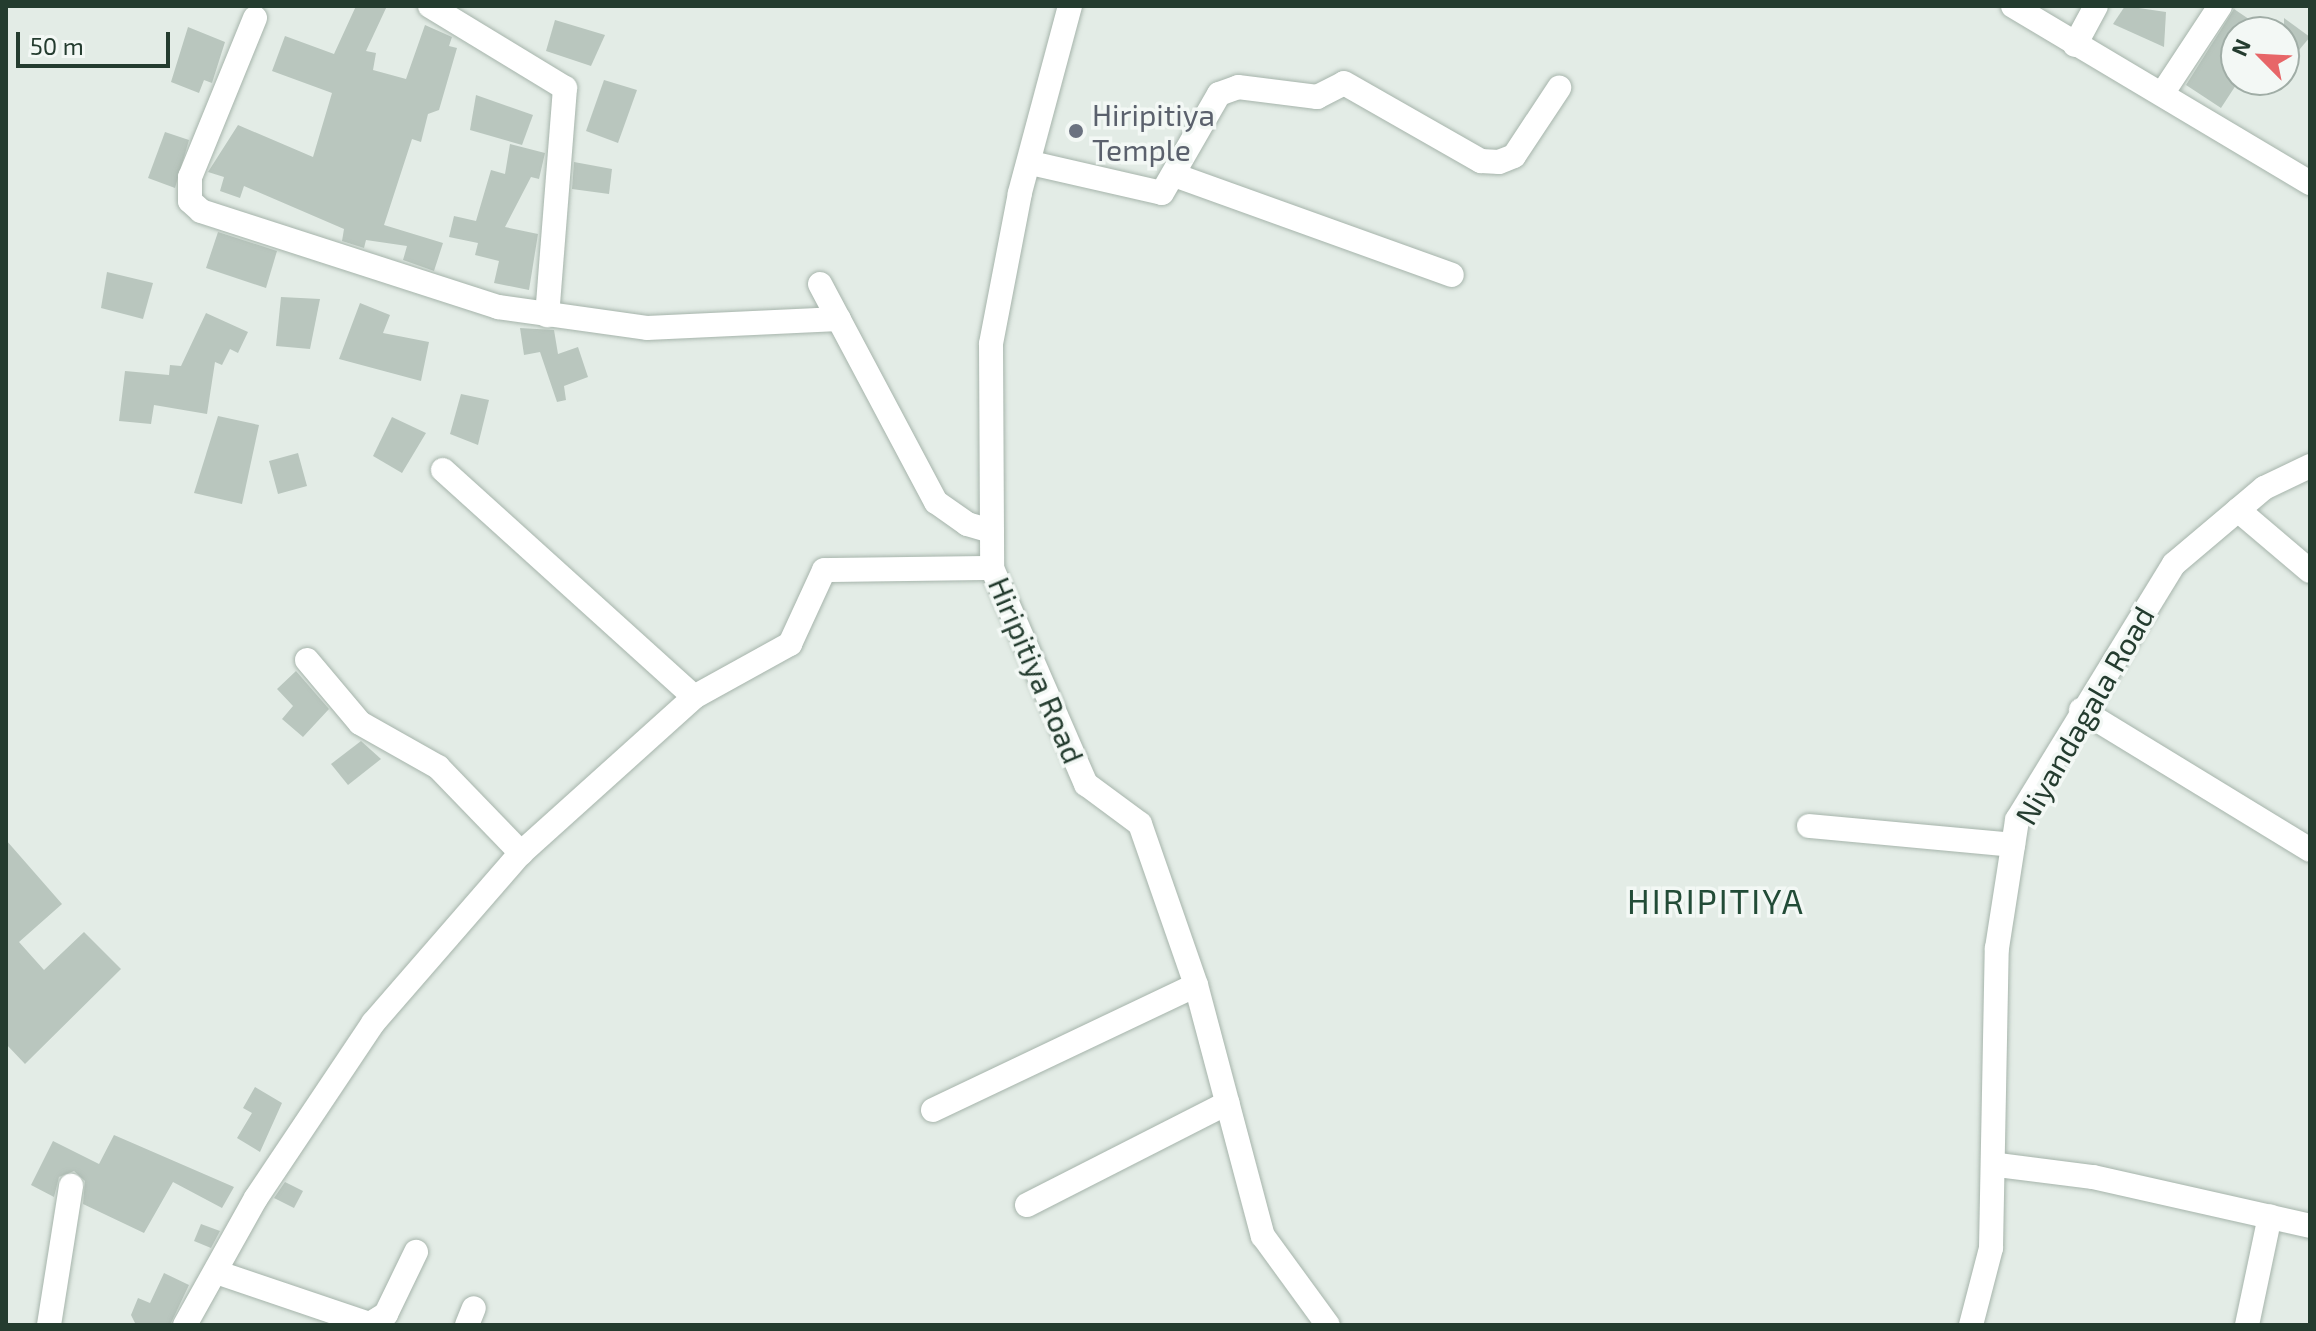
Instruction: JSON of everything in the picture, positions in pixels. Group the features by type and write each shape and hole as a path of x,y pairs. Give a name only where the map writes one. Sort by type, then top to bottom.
{"street":[{"path":"430,6 565,88 547,315"},
{"name":"Hiripitiya Road","path":"1070,6 991,344 992,568 1086,784 1140,824 1196,985 1263,1236 1328,1325"},
{"path":"2013,6 2310,183"},
{"path":"2075,45 2096,6"},
{"path":"2162,94 2220,6"},
{"path":"255,18 190,177 190,201 376,270 547,315 647,328 839,319"},
{"path":"1031,163 1162,193 1177,176 1219,94 1238,87 1317,97 1344,83 1481,161 1499,162 1514,156 1559,88"},
{"path":"1177,176 1452,275"},
{"path":"820,284 936,502 992,531"},
{"name":"Niyandagala Road","path":"1971,1325 1991,1248 1998,1165 1997,948 2017,820 2081,710 2174,564 2238,510 2310,466"},
{"path":"443,470 694,697"},
{"path":"2238,510 2310,571"},
{"path":"185,1325 256,1198 373,1023 521,853 694,697 790,644 824,570 992,568"},
{"path":"307,660 360,723 438,767 521,853"},
{"path":"2081,710 2310,850"},
{"path":"1809,826 2013,845"},
{"path":"933,1110 1196,985"},
{"path":"1027,1205 1227,1103"},
{"path":"1998,1165 2310,1226"},
{"path":"49,1325 71,1186"},
{"path":"2247,1325 2270,1216"},
{"path":"216,1272 370,1324 386,1314 416,1252"}],"building":[{"path":"356,6 387,6 366,51 376,53 373,70 406,79 425,25 452,37 449,46 457,48 439,110 428,114 421,142 412,139 384,225 443,243 434,271 403,260 407,246 366,240 364,248 342,241 344,229 244,186 240,198 220,191 224,177 208,172 238,125 313,157 332,93 272,71 285,36 334,54"},
{"path":"2125,6 2166,12 2164,47 2113,24"},
{"path":"2234,9 2244,16 2230,16"},
{"path":"555,20 605,35 591,66 546,51"},
{"path":"188,27 225,42 212,83 204,80 199,93 171,82"},
{"path":"2300,30 2310,37 2300,49"},
{"path":"2220,31 2220,96 2229,96 2221,108 2186,85"},
{"path":"604,80 637,90 618,143 586,131"},
{"path":"476,95 533,115 522,145 470,130"},
{"path":"165,132 189,140 175,188 148,178"},
{"path":"510,144 545,153 539,179 531,177 505,227 538,234 529,290 494,283 499,261 475,255 478,243 449,237 454,216 476,221 491,170 505,174"},
{"path":"574,162 612,169 609,194 572,189"},
{"path":"218,232 277,251 266,288 206,268"},
{"path":"107,272 153,283 143,319 101,308"},
{"path":"281,297 320,299 310,349 276,346"},
{"path":"360,303 390,315 383,333 429,342 421,381 339,359"},
{"path":"206,313 248,332 238,353 230,349 222,365 215,362 207,414 154,405 151,424 119,421 125,371 169,375 170,365 181,366"},
{"path":"520,328 554,330 558,354 578,347 588,377 564,386 566,400 557,402 540,352 524,355"},
{"path":"461,394 489,400 478,445 450,434"},
{"path":"218,416 259,425 242,504 194,493"},
{"path":"392,417 426,433 402,473 373,456"},
{"path":"298,453 307,486 278,494 269,461"},
{"path":"296,671 329,709 303,737 282,719 293,706 277,689"},
{"path":"361,741 381,759 348,785 331,764"},
{"path":"6,840 62,904 19,942 44,970 84,932 121,969 25,1064 6,1044"},
{"path":"255,1087 282,1103 260,1152 237,1138 252,1113 243,1108"},
{"path":"114,1135 234,1187 222,1208 173,1182 144,1233 83,1204 85,1181 74,1171 59,1177 54,1197 31,1185 53,1141 99,1164"},
{"path":"285,1182 303,1191 294,1208 274,1198"},
{"path":"201,1224 220,1231 211,1248 194,1241"},
{"path":"164,1273 189,1285 170,1325 136,1325 131,1315 138,1298 150,1303"}],"place":[{"name":"Hiripitiya Temple","path":"1076,131"}],"district":[{"name":"HIRIPITIYA","path":"1716,901"}]}
